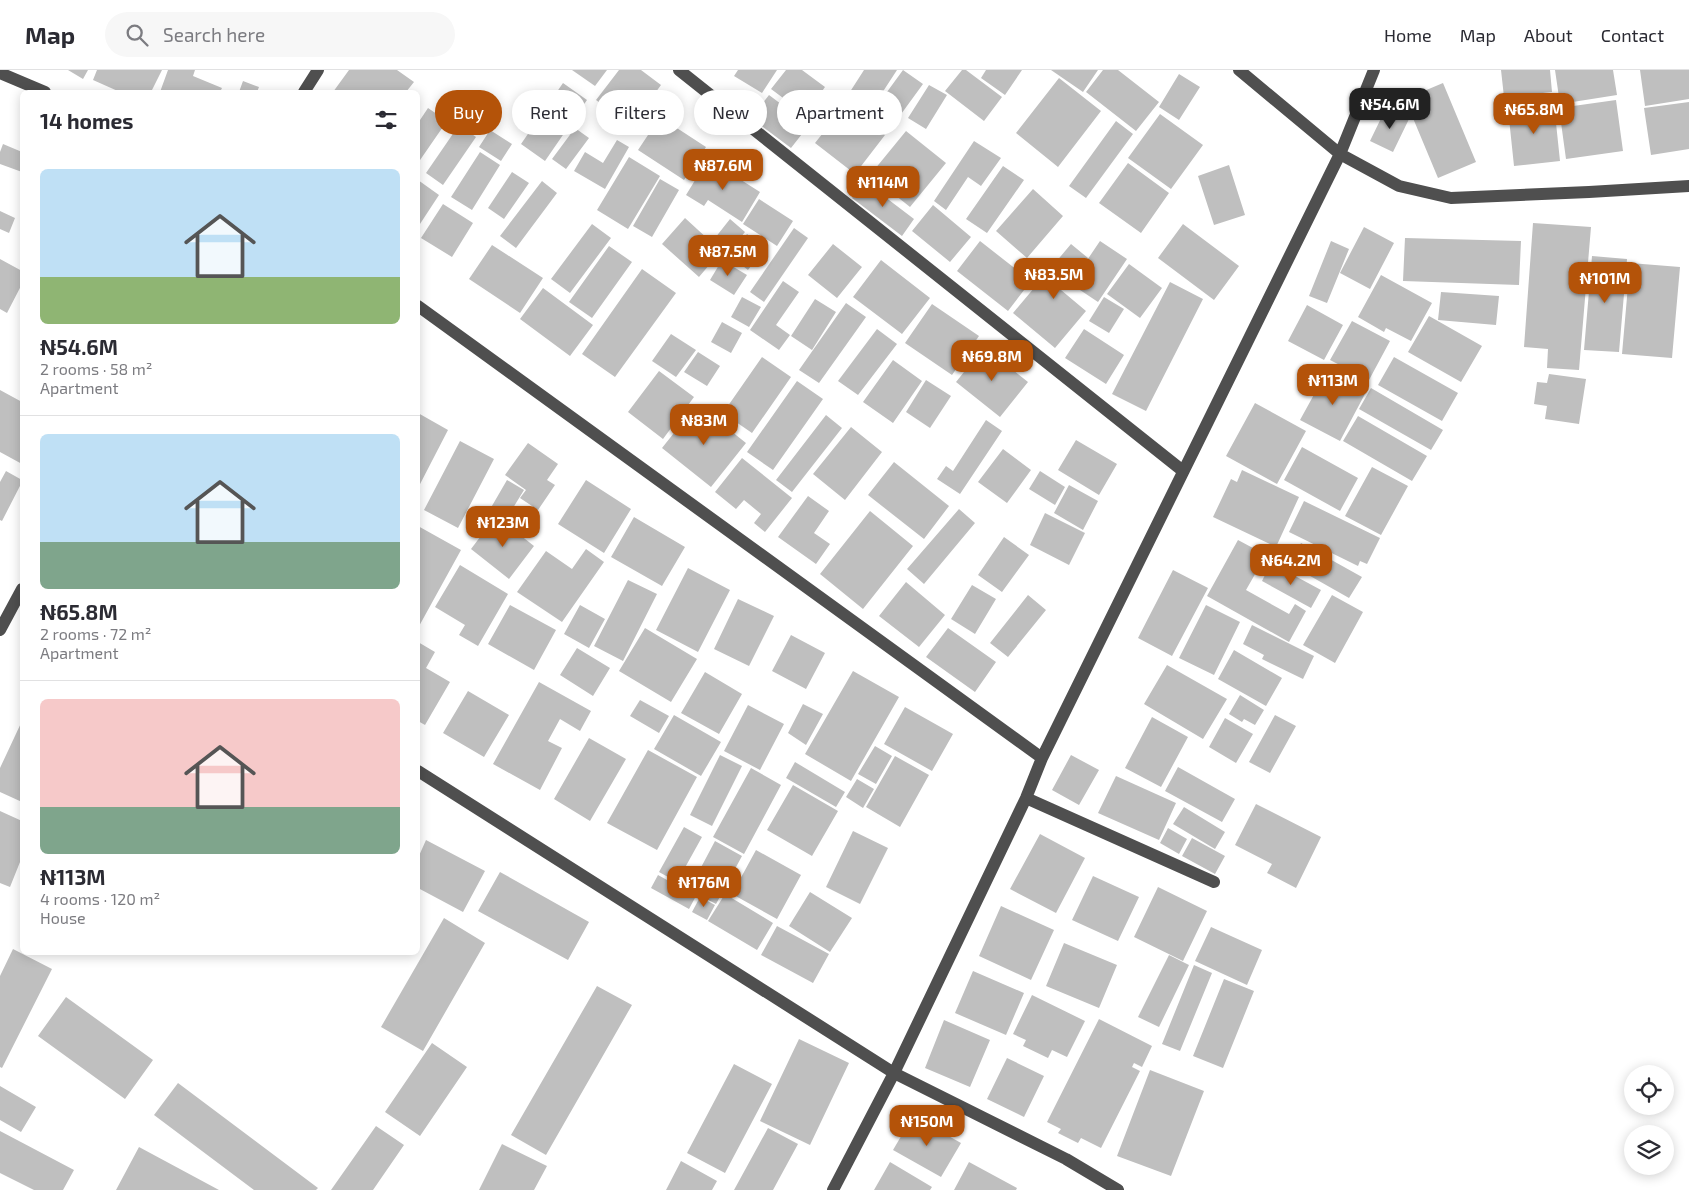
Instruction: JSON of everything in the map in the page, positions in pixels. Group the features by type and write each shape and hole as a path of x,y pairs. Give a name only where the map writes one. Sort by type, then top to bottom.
{"street":[{"path":"305,90 318,70"},
{"path":"679,70 1183,471"},
{"path":"1239,70 1340,154 1399,186 1451,198 1689,186"},
{"path":"832,1190 894,1073 1026,798 1042,758 1340,154 1374,70"},
{"path":"0,72 40,90"},
{"path":"420,307 1042,758"},
{"path":"0,630 20,593"},
{"path":"420,772 894,1073 1066,1159 1118,1190"},
{"path":"1026,798 1214,882"}],"building":[{"path":"68,70 88,70 83,79"},
{"path":"97,70 162,70 152,90 116,90 93,80"},
{"path":"168,70 195,70 193,76 222,88 221,90 161,90"},
{"path":"349,70 397,70 414,82 408,90 334,90"},
{"path":"572,70 607,70 595,86"},
{"path":"619,70 641,70 661,85 657,90 604,90"},
{"path":"738,70 777,70 764,90 757,90 734,76"},
{"path":"786,70 802,70 825,87 823,90 777,90 777,93 771,89"},
{"path":"864,70 897,70 884,90 851,90"},
{"path":"903,70 923,84 902,113 902,90 888,90"},
{"path":"962,70 966,70 1002,97 984,121 945,91"},
{"path":"986,70 1022,70 1005,95 981,78"},
{"path":"1051,70 1098,70 1083,92"},
{"path":"1103,70 1118,70 1159,102 1136,131 1086,92"},
{"path":"1501,70 1550,70 1552,92 1504,97"},
{"path":"1555,70 1613,70 1617,95 1560,104"},
{"path":"1640,70 1689,70 1689,99 1645,106"},
{"path":"1179,74 1200,87 1179,120 1159,107"},
{"path":"1059,78 1101,111 1058,167 1016,133"},
{"path":"243,81 259,87 258,90 240,90"},
{"path":"563,83 573,90 558,90"},
{"path":"1443,83 1476,162 1438,178 1405,99"},
{"path":"929,85 947,95 926,129 908,118"},
{"path":"769,95 777,101 777,135 801,135 791,148 767,130 767,98"},
{"path":"1616,100 1623,151 1566,159 1559,108"},
{"path":"1689,102 1689,149 1651,155 1644,108"},
{"path":"1554,104 1560,161 1514,166 1508,109"},
{"path":"428,108 435,113 435,135 437,135 420,160 420,120"},
{"path":"1386,108 1409,119 1393,152 1370,141"},
{"path":"1160,114 1203,145 1171,189 1128,158"},
{"path":"1116,121 1133,134 1086,198 1069,186"},
{"path":"906,131 946,163 910,207 870,175"},
{"path":"684,133 706,147 684,180 638,150 648,135 684,135"},
{"path":"452,135 473,135 476,137 443,185 426,173"},
{"path":"487,135 498,135 512,144 501,161 479,147"},
{"path":"527,135 563,135 545,161 521,144"},
{"path":"570,135 585,135 589,138 566,169 552,159"},
{"path":"821,135 885,135 855,174 815,143"},
{"path":"617,140 629,147 605,189 574,171 585,152 603,163"},
{"path":"974,141 1001,158 981,186 968,177 946,210 934,201"},
{"path":"3,144 20,151 20,171 0,164 0,152"},
{"path":"480,152 500,165 472,210 451,197"},
{"path":"629,157 660,176 628,229 597,210"},
{"path":"708,159 760,192 742,222 708,200 704,206 686,195"},
{"path":"1128,163 1169,193 1141,233 1099,203"},
{"path":"1229,165 1245,215 1214,225 1198,176"},
{"path":"1003,166 1024,180 987,233 966,219"},
{"path":"512,172 529,183 504,219 488,208"},
{"path":"660,179 679,190 652,237 633,226"},
{"path":"420,181 439,195 420,224"},
{"path":"542,181 557,193 516,248 500,236"},
{"path":"864,181 914,219 902,236 852,198"},
{"path":"1033,189 1063,216 1027,258 996,231"},
{"path":"759,199 793,221 777,246 743,224"},
{"path":"443,204 473,223 452,257 421,238"},
{"path":"933,205 971,237 950,262 912,231"},
{"path":"0,211 15,218 9,233 0,229"},
{"path":"685,218 721,251 699,277 662,244"},
{"path":"730,219 745,232 730,250 715,238"},
{"path":"1533,223 1591,227 1579,370 1547,368 1548,349 1524,347"},
{"path":"592,224 611,238 570,293 551,279"},
{"path":"1183,224 1239,266 1214,300 1158,258"},
{"path":"1364,227 1394,243 1370,289 1340,273"},
{"path":"794,228 808,238 764,302 750,292"},
{"path":"747,234 765,247 748,270 730,256"},
{"path":"1405,238 1521,241 1519,285 1403,281"},
{"path":"980,241 1031,281 1008,311 957,271"},
{"path":"1100,241 1127,259 1098,302 1071,284"},
{"path":"1331,241 1349,249 1327,303 1309,296"},
{"path":"833,244 862,267 837,298 808,275"},
{"path":"1071,244 1088,258 1061,290 1086,311 1055,348 1013,313"},
{"path":"492,245 543,278 520,313 469,279"},
{"path":"609,246 632,262 592,318 569,302"},
{"path":"1592,256 1627,259 1619,352 1584,350"},
{"path":"0,259 20,270 20,288 7,313 0,309"},
{"path":"722,260 747,275 734,295 710,280"},
{"path":"881,260 930,298 902,334 853,297"},
{"path":"1630,263 1680,267 1672,358 1622,354"},
{"path":"1129,264 1162,288 1140,318 1107,294"},
{"path":"642,269 676,293 615,377 582,354"},
{"path":"1381,275 1432,303 1411,341 1386,328 1384,332 1358,317"},
{"path":"783,281 799,292 776,325 790,335 779,350 750,330"},
{"path":"1170,282 1203,299 1146,411 1112,394"},
{"path":"543,288 593,325 570,356 520,319"},
{"path":"1441,292 1499,296 1496,325 1438,320"},
{"path":"742,297 761,307 749,327 731,317"},
{"path":"1104,297 1124,309 1109,333 1089,321"},
{"path":"815,299 836,312 812,350 791,336"},
{"path":"846,303 866,317 819,383 799,370"},
{"path":"932,304 979,336 952,375 905,343"},
{"path":"1307,305 1343,325 1324,360 1288,341"},
{"path":"1429,316 1482,346 1461,382 1408,352"},
{"path":"1352,321 1390,341 1369,380 1330,360"},
{"path":"722,322 742,333 731,353 711,342"},
{"path":"877,329 897,344 858,395 838,381"},
{"path":"1084,329 1124,355 1106,384 1065,358"},
{"path":"671,334 696,350 676,377 652,361"},
{"path":"984,347 1028,382 1000,417 956,382"},
{"path":"698,352 720,366 707,386 684,372"},
{"path":"762,357 791,377 752,433 723,413"},
{"path":"1394,357 1458,393 1442,421 1378,385"},
{"path":"893,360 922,381 893,423 863,402"},
{"path":"659,371 694,397 663,439 628,412"},
{"path":"1327,371 1366,392 1340,441 1300,420"},
{"path":"1549,374 1586,379 1579,424 1545,419 1547,406 1534,404 1537,382 1547,383"},
{"path":"926,380 951,396 930,428 906,412"},
{"path":"797,381 823,399 773,470 747,452"},
{"path":"1371,388 1443,430 1431,450 1359,409"},
{"path":"0,390 20,401 20,463 0,452"},
{"path":"1255,403 1306,431 1277,484 1226,456"},
{"path":"697,404 746,443 711,487 662,448"},
{"path":"420,414 448,430 420,484"},
{"path":"826,415 842,428 792,492 776,480"},
{"path":"1358,416 1427,456 1412,481 1343,441"},
{"path":"986,420 1002,431 960,494 937,479 946,466 953,471"},
{"path":"851,427 882,452 845,500 813,474"},
{"path":"1076,440 1117,464 1099,495 1058,470"},
{"path":"460,441 494,459 458,528 424,510"},
{"path":"528,443 558,464 547,480 555,485 538,510 520,498 526,490 505,475"},
{"path":"1302,447 1358,478 1340,511 1284,480"},
{"path":"1003,449 1031,470 1007,503 978,482"},
{"path":"742,458 792,498 765,532 754,523 761,514 744,500 736,509 715,492"},
{"path":"894,462 949,506 924,539 868,495"},
{"path":"1372,467 1408,486 1381,535 1345,516"},
{"path":"1242,470 1299,497 1276,547 1213,517 1231,479 1237,482"},
{"path":"6,471 20,479 20,486 2,521 0,520 0,482"},
{"path":"1040,471 1065,487 1055,505 1029,489"},
{"path":"507,480 524,490 505,521 489,511"},
{"path":"586,480 631,509 604,553 558,524"},
{"path":"1069,485 1098,501 1083,530 1054,513"},
{"path":"808,496 829,511 814,533 830,544 816,564 778,537"},
{"path":"1304,501 1380,538 1367,564 1360,561 1358,566 1289,532"},
{"path":"959,509 975,523 924,584 907,569"},
{"path":"870,511 913,546 863,609 820,574"},
{"path":"1045,513 1085,533 1069,565 1030,545"},
{"path":"496,516 534,546 509,579 471,549"},
{"path":"634,517 685,547 662,586 611,557"},
{"path":"420,527 461,550 420,624"},
{"path":"1004,537 1029,555 1002,592 978,575"},
{"path":"1238,540 1266,555 1246,590 1289,614 1295,604 1306,611 1289,642 1207,596"},
{"path":"1301,543 1362,577 1349,598 1289,564"},
{"path":"586,549 604,562 562,622 517,592 546,551 572,569"},
{"path":"1271,563 1321,590 1311,608 1262,581"},
{"path":"460,565 508,594 478,646 459,635 465,625 435,607"},
{"path":"688,568 730,590 698,652 656,630"},
{"path":"1173,570 1208,588 1172,656 1138,638"},
{"path":"628,580 657,594 623,661 594,646"},
{"path":"906,582 945,615 919,647 879,616"},
{"path":"972,585 996,599 975,634 951,619"},
{"path":"1028,595 1046,610 1008,657 990,643"},
{"path":"1332,595 1363,612 1335,663 1303,645"},
{"path":"738,599 774,616 749,666 714,649"},
{"path":"510,605 556,630 534,670 488,644"},
{"path":"580,605 605,619 589,648 564,634"},
{"path":"1206,605 1240,622 1214,675 1179,658"},
{"path":"1252,625 1314,656 1303,679 1262,659 1264,655 1243,644"},
{"path":"645,628 697,659 671,702 619,671"},
{"path":"948,628 996,662 975,692 926,657"},
{"path":"791,635 825,653 806,689 772,671"},
{"path":"420,643 435,652 426,668 450,682 425,725 420,722"},
{"path":"577,648 610,668 593,696 560,675"},
{"path":"1234,650 1282,678 1266,706 1218,679"},
{"path":"1167,665 1227,699 1203,739 1144,704"},
{"path":"853,671 899,697 851,781 805,754"},
{"path":"705,672 742,694 719,734 681,713"},
{"path":"539,682 591,711 580,731 560,719 548,741 562,748 540,790 493,764"},
{"path":"468,691 509,715 484,757 443,733"},
{"path":"1240,695 1264,710 1255,725 1244,719 1242,722 1229,714"},
{"path":"640,700 669,716 659,733 630,716"},
{"path":"803,704 823,714 806,745 788,733"},
{"path":"748,705 784,724 760,770 724,751"},
{"path":"905,707 953,734 932,771 884,744"},
{"path":"674,715 721,742 701,776 654,749"},
{"path":"1275,715 1296,726 1270,773 1249,762"},
{"path":"1152,717 1188,737 1161,787 1125,768"},
{"path":"1225,718 1253,734 1236,763 1209,747"},
{"path":"20,725 20,801 0,792 0,768"},
{"path":"589,738 626,759 590,821 554,799"},
{"path":"875,746 892,756 876,784 858,774"},
{"path":"648,750 697,777 657,850 607,823"},
{"path":"720,755 742,766 712,826 690,815"},
{"path":"1071,755 1099,770 1079,805 1052,790"},
{"path":"895,756 929,775 900,827 866,807"},
{"path":"795,762 845,792 836,807 786,778"},
{"path":"1178,767 1235,799 1222,822 1165,791"},
{"path":"751,768 781,785 744,854 713,837"},
{"path":"1116,776 1176,803 1159,840 1098,813"},
{"path":"857,779 874,789 863,808 846,797"},
{"path":"793,785 838,811 812,856 767,830"},
{"path":"1256,804 1321,837 1296,888 1267,873 1272,864 1235,845"},
{"path":"1184,807 1225,832 1215,849 1173,824"},
{"path":"0,811 20,820 20,862 10,887 0,883"},
{"path":"684,827 702,837 677,882 659,872"},
{"path":"1168,828 1187,839 1179,854 1160,843"},
{"path":"853,831 888,848 860,904 826,887"},
{"path":"1040,834 1085,858 1056,913 1010,889"},
{"path":"1192,838 1225,856 1215,874 1182,856"},
{"path":"426,840 485,871 463,912 420,889 420,854"},
{"path":"715,841 742,856 716,904 689,890"},
{"path":"756,850 801,875 777,919 732,894"},
{"path":"500,872 589,922 568,960 478,911"},
{"path":"658,875 696,896 689,909 651,888"},
{"path":"1093,876 1139,897 1118,941 1072,920"},
{"path":"1158,887 1207,911 1183,961 1134,937"},
{"path":"810,892 852,918 830,952 789,926"},
{"path":"725,894 773,923 757,950 708,921"},
{"path":"700,897 715,905 707,920 692,912"},
{"path":"1001,906 1054,930 1031,980 979,956"},
{"path":"444,918 485,943 423,1051 381,1027"},
{"path":"777,926 829,954 813,983 761,955"},
{"path":"1211,927 1262,950 1247,985 1195,961"},
{"path":"1064,943 1117,965 1099,1008 1046,986"},
{"path":"13,949 20,953 20,955 25,955 52,969 2,1068 0,1067 0,976"},
{"path":"1169,955 1189,965 1159,1027 1138,1017"},
{"path":"1194,965 1212,973 1180,1051 1162,1044"},
{"path":"973,971 1024,993 1006,1035 955,1013"},
{"path":"1224,979 1254,991 1223,1068 1193,1056"},
{"path":"597,986 632,1005 546,1155 511,1135"},
{"path":"1032,995 1085,1021 1067,1057 1052,1050 1048,1058 1023,1046 1026,1040 1013,1034"},
{"path":"66,997 153,1060 125,1099 38,1036"},
{"path":"1099,1019 1152,1046 1142,1067 1134,1063 1132,1067 1140,1071 1101,1148 1081,1138 1078,1143 1058,1133 1061,1129 1047,1122"},
{"path":"944,1020 990,1040 970,1087 925,1068"},
{"path":"799,1039 849,1063 810,1145 760,1121"},
{"path":"432,1043 467,1067 420,1136 385,1112"},
{"path":"1007,1058 1044,1076 1024,1117 987,1099"},
{"path":"734,1064 772,1084 725,1173 687,1153"},
{"path":"1150,1070 1204,1091 1171,1176 1117,1156"},
{"path":"178,1083 318,1188 316,1190 254,1190 154,1115"},
{"path":"0,1086 36,1107 21,1132 0,1120"},
{"path":"913,1116 961,1143 941,1177 893,1150"},
{"path":"376,1126 404,1145 373,1190 331,1190"},
{"path":"768,1128 798,1144 773,1190 734,1190"},
{"path":"0,1131 74,1170 63,1190 34,1190 0,1173"},
{"path":"502,1144 547,1166 534,1190 479,1190"},
{"path":"139,1147 219,1190 116,1190"},
{"path":"681,1161 717,1181 712,1190 666,1190"},
{"path":"890,1162 932,1187 930,1190 874,1190"},
{"path":"969,1162 1017,1188 1016,1190 954,1190"}]}
